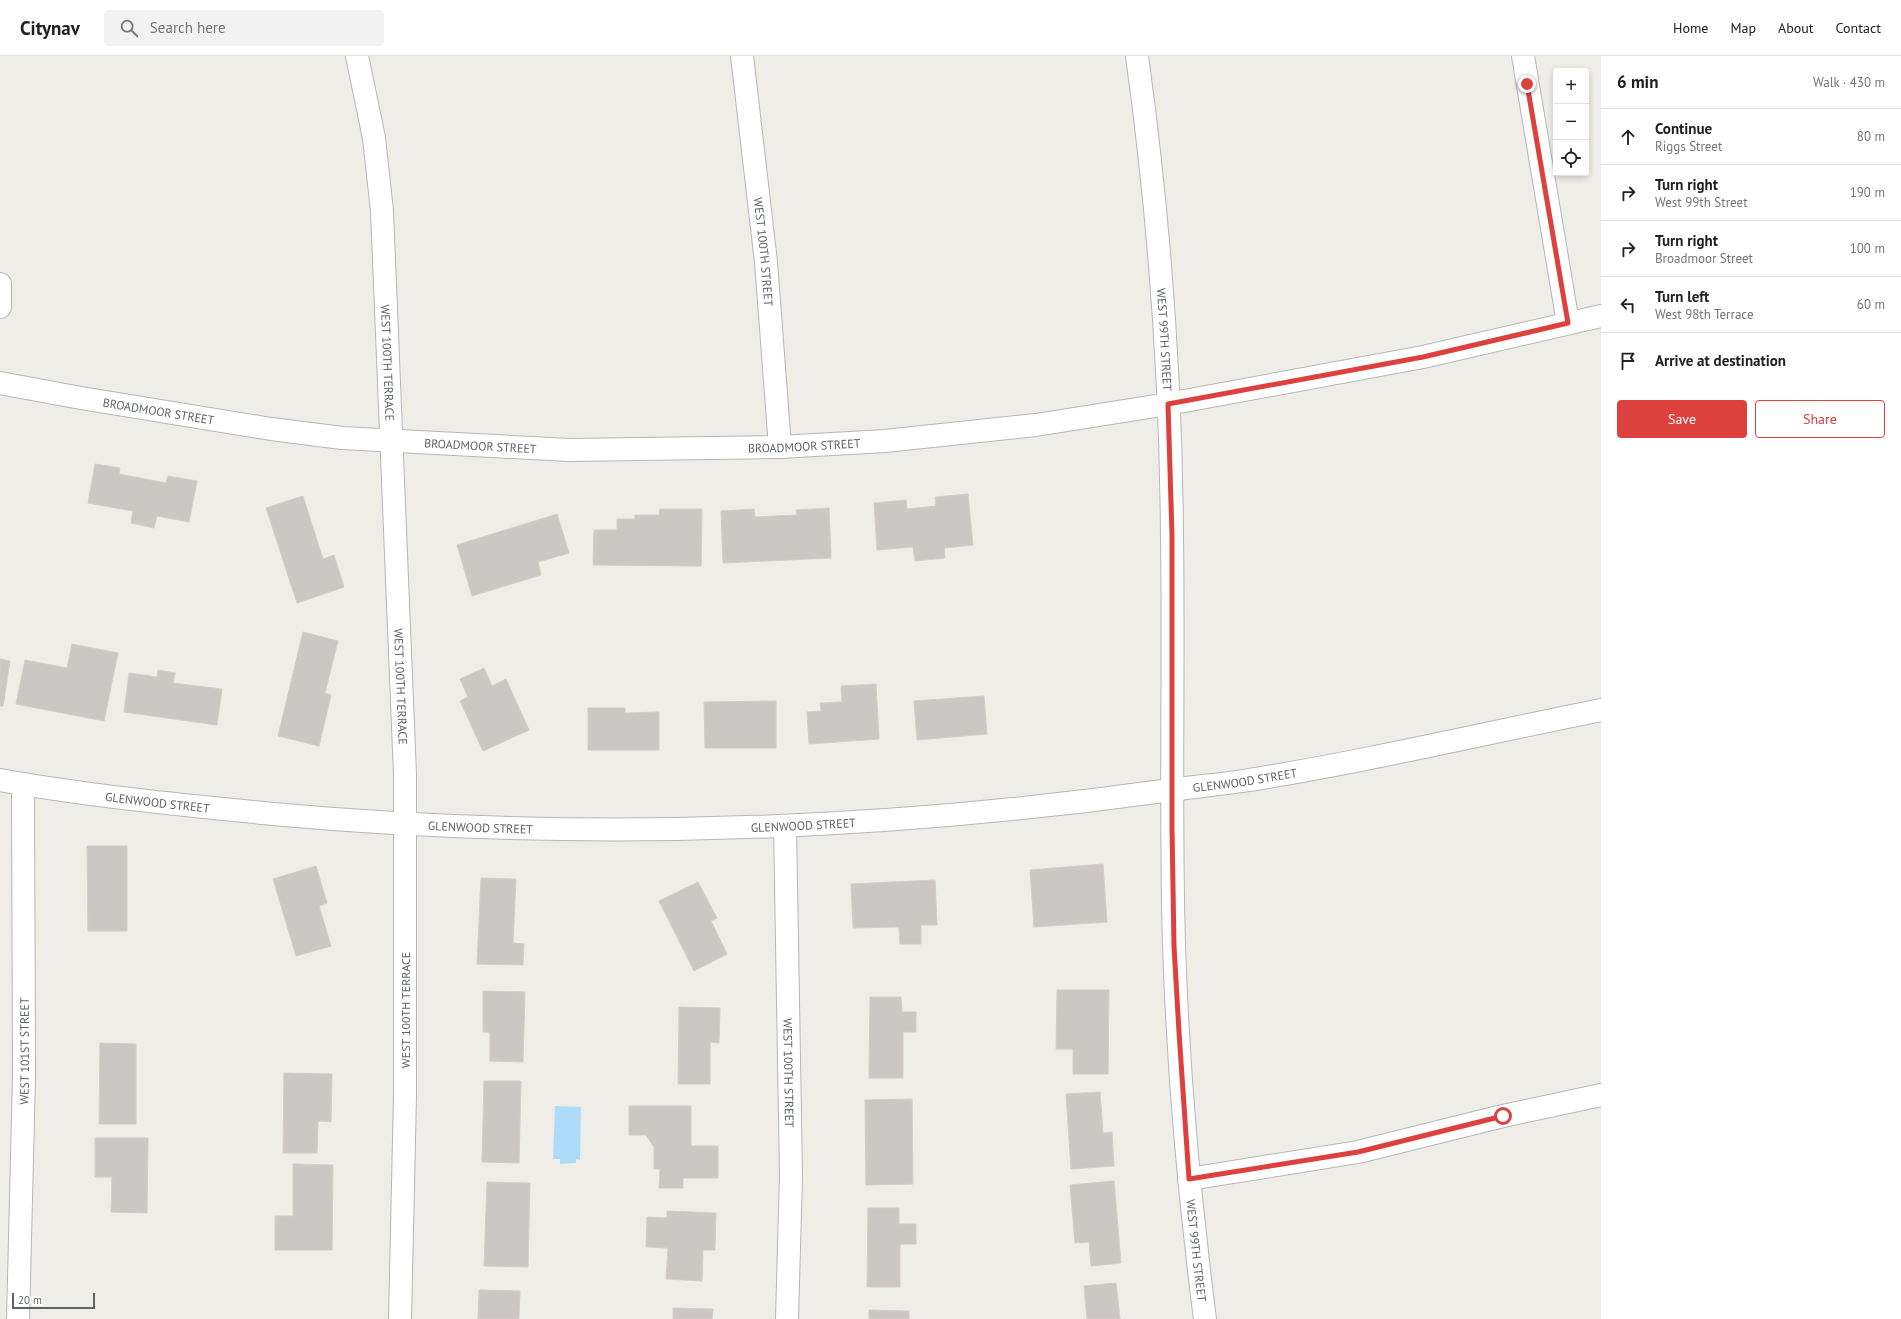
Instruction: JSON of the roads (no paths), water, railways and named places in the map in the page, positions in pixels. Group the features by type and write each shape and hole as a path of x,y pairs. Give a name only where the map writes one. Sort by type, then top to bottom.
{"street":[{"name":"WEST 100TH TERRACE","path":"357,56 374,138 382,211 405,775 405,1096 400,1319"},
{"name":"WEST 100TH STREET","path":"742,56 766,262 780,448"},
{"name":"WEST 99TH STREET","path":"1137,56 1146,126 1161,285 1168,404 1172,535 1172,828 1174,946 1189,1179 1205,1319"},
{"path":"1523,56 1568,323"},
{"path":"0,284 0,307"},
{"name":"BROADMOOR STREET","path":"0,383 271,429 342,438 569,450 780,448 885,441 1028,425 1168,404 1423,357 1601,316"},
{"name":"GLENWOOD STREET","path":"0,780 193,806 452,827 635,830 785,826 935,817 1067,804 1239,782 1322,767 1601,710"},
{"name":"WEST 101ST STREET","path":"18,1319 24,1077 23,784"},
{"name":"WEST 100TH STREET","path":"785,826 791,1175 788,1319"},
{"path":"1189,1179 1358,1152 1503,1116 1601,1095"}],"water":[{"path":"555,1106 581,1107 580,1160 576,1159 576,1163 560,1164 560,1159 553,1159"}]}
